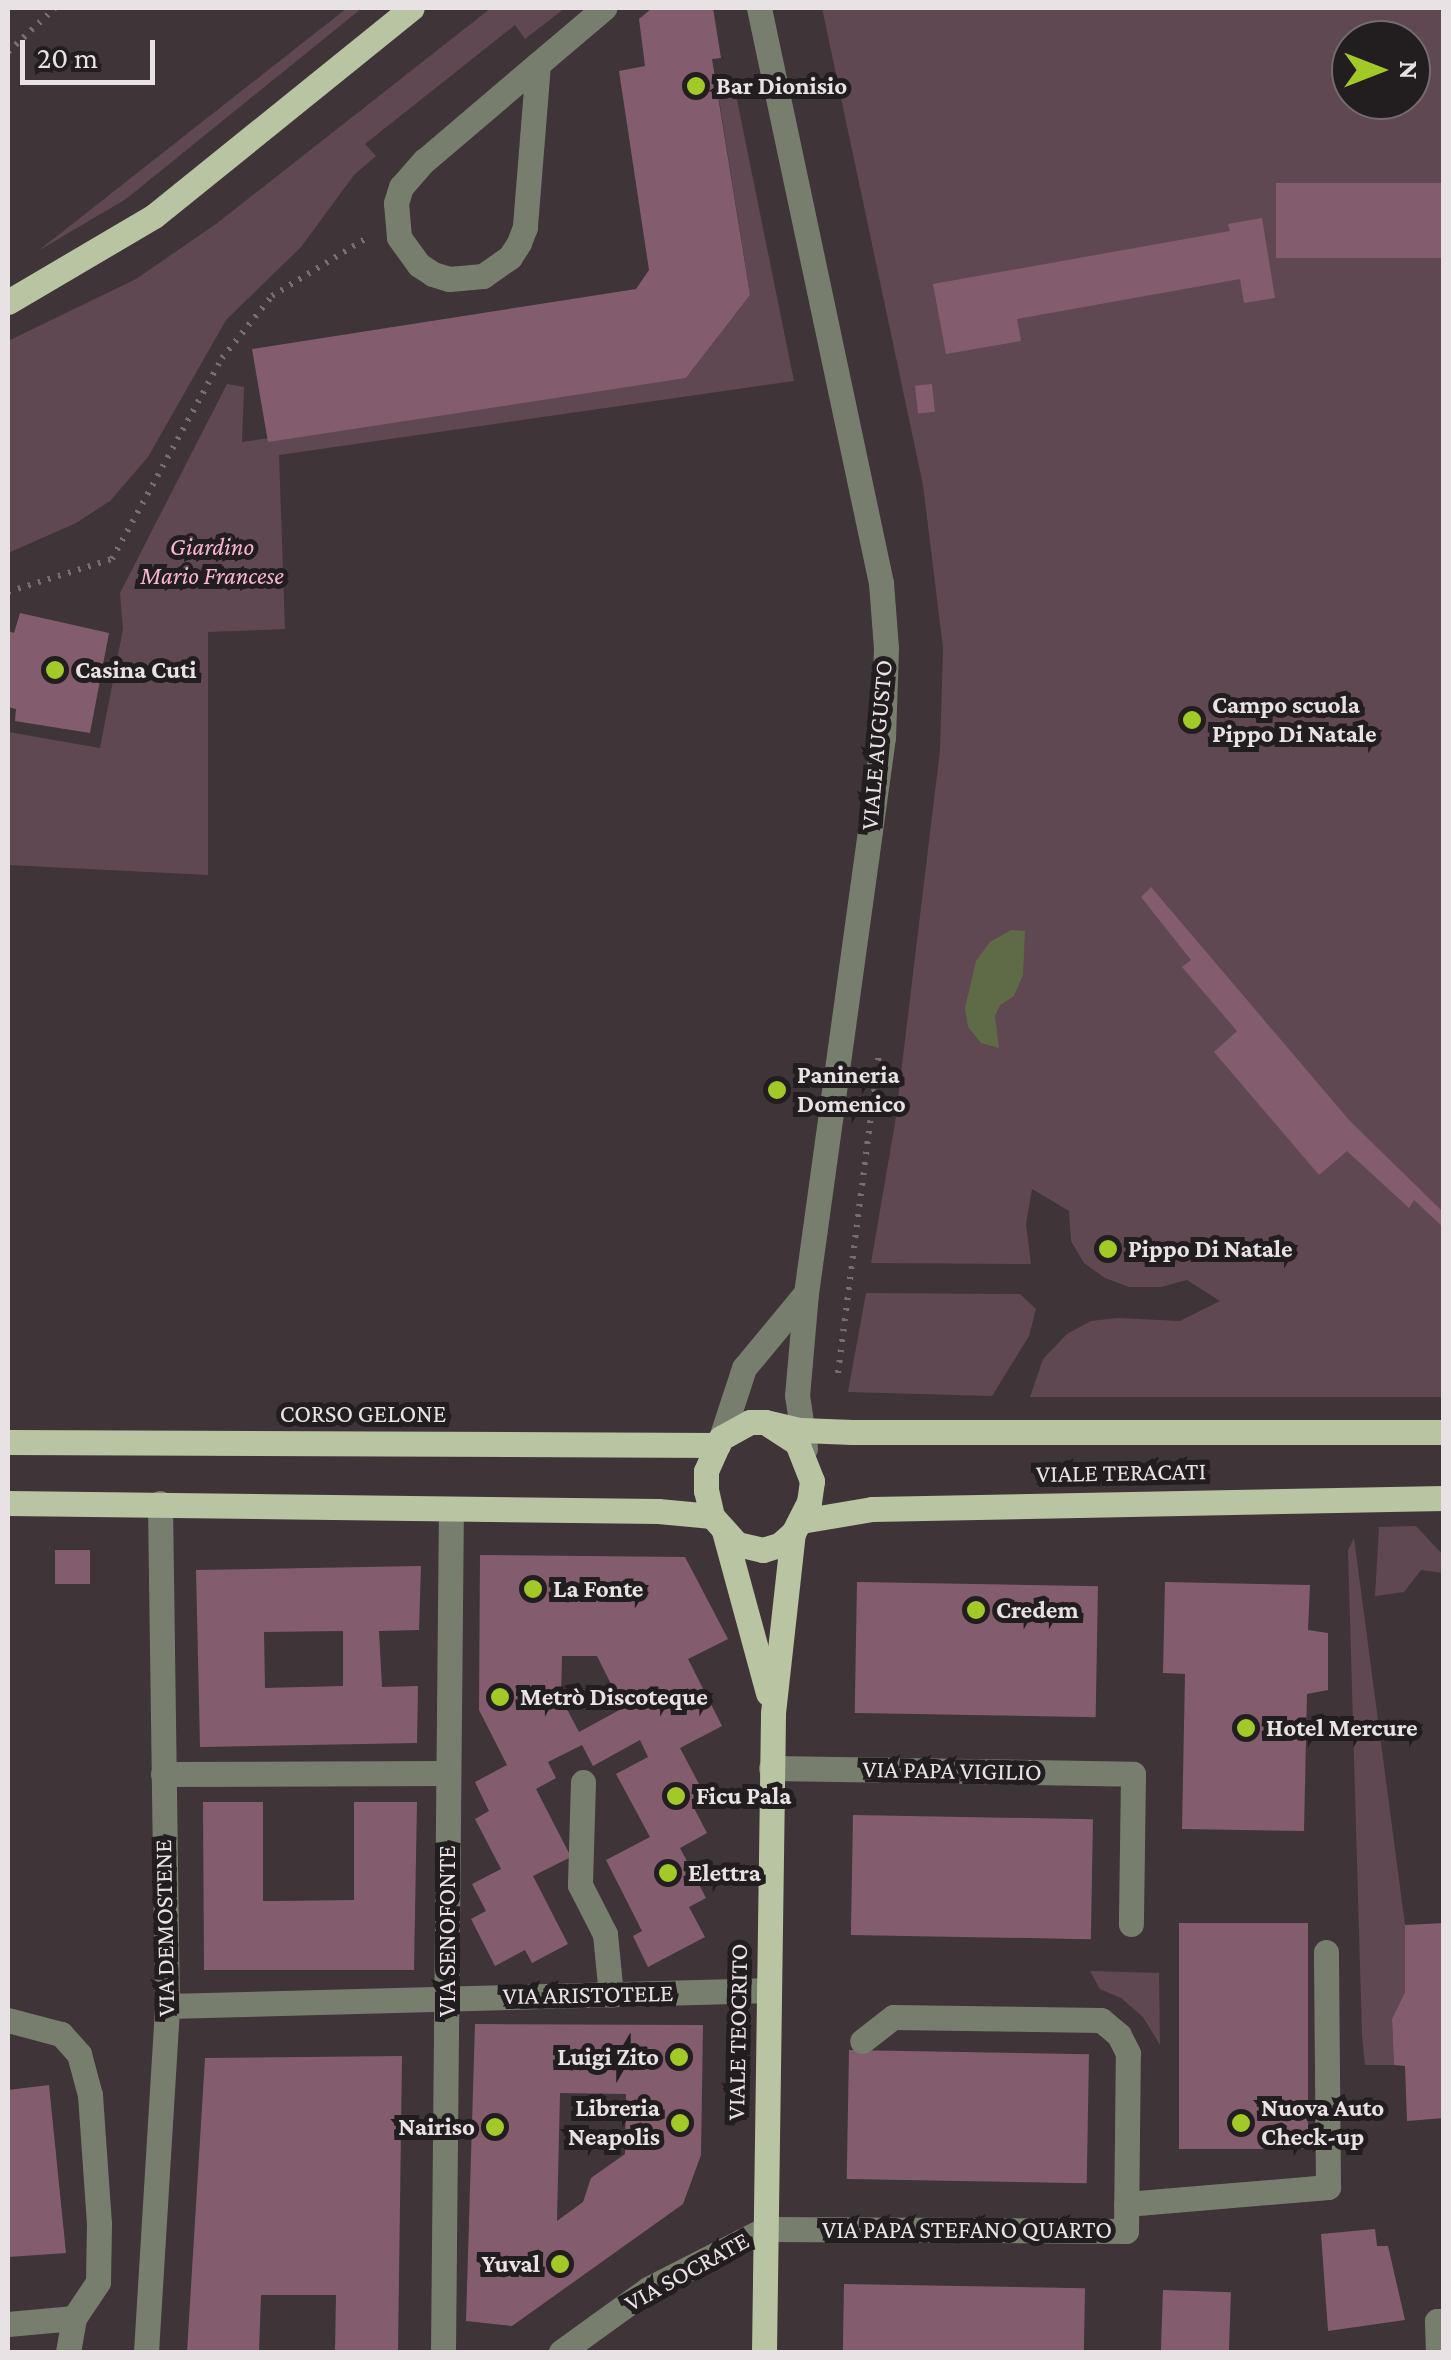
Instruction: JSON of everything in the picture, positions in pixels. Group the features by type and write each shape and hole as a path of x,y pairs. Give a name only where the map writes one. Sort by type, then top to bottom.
{"main road":[{"path":"8,302 154,216 412,8"},
{"path":"765,1422 797,1442 807,1460 812,1482 797,1527 773,1713 706,1471 719,1442 732,1429 765,1422"},
{"name":"VIALE TERACATI","path":"765,1422 801,1430 1444,1432"},
{"name":"CORSO GELONE","path":"8,1442 719,1442"},
{"name":"VIALE TERACATI","path":"797,1527 872,1510 1444,1498"},
{"path":"8,1503 658,1511 718,1524 737,1544 763,1550 780,1545 797,1527"},
{"name":"VIALE TEOCRITO","path":"764,2352 773,1713"}],"street":[{"path":"538,64 525,227 510,257 483,276 449,279 418,265 399,237 396,220 402,186 411,172 538,64 604,8"},
{"name":"VIALE AUGUSTO","path":"759,8 881,583 886,648 883,738 806,1292 797,1395 807,1460"},
{"path":"719,1442 744,1368 806,1292"},
{"name":"VIA DEMOSTENE","path":"146,2352 167,2006 160,1503"},
{"name":"VIA SENOFONTE","path":"442,2352 451,1509"},
{"name":"VIA PAPA VIGILIO","path":"771,1768 1133,1774 1131,1924"},
{"path":"163,1774 448,1773"},
{"path":"583,1782 580,1885 605,1934 611,1995"},
{"path":"1126,2204 1328,2187 1326,1952"},
{"name":"VIA ARISTOTELE","path":"167,2006 768,1990"},
{"name":"VIA PAPA STEFANO QUARTO","path":"765,2229 1126,2231 1128,2052 1119,2035 1101,2020 893,2017 862,2041"},
{"path":"8,2020 62,2034 79,2054 90,2095 100,2224 98,2282 74,2318 68,2352"},
{"name":"VIA SOCRATE","path":"561,2352 648,2289 765,2229"},
{"path":"8,2324 74,2318"},
{"path":"1438,2352 1437,2322 1444,2322"}],"path":[{"path":"8,52 55,8"},
{"path":"8,592 112,559 222,358 272,296 396,220"}],"green space":[{"path":"347,8 362,8 126,199 38,251"},
{"path":"491,8 565,8 525,39 515,25 365,144 376,156 354,175 301,247 226,320 148,457 110,501 76,523 8,553 8,341 136,279 216,224"},
{"name":"Campo scuola Pippo Di Natale","path":"822,8 1443,8 1443,1397 1030,1397 1043,1359 1067,1334 1091,1321 1180,1321 1220,1301 1187,1280 1161,1287 1129,1287 1105,1278 1084,1263 1071,1241 1069,1211 1032,1189 1026,1224 1031,1264 871,1263 895,1123 940,750 943,648 923,485"},
{"name":"Giardino Mario Francese","path":"718,93 736,95 794,381 279,455 285,629 208,632 208,875 8,865 8,732 100,748 123,629 120,593 227,384 244,387 242,442 686,378 750,295"},
{"path":"866,1293 1020,1294 1036,1309 1029,1336 992,1396 848,1392"},
{"path":"1416,1526 1443,1555 1443,1573 1421,1570 1404,1592 1375,1596 1379,1527"},
{"path":"1354,1538 1405,1925 1405,1992 1392,2019 1394,2065 1365,2065 1362,2035 1348,1550"},
{"path":"1090,1971 1159,1973 1160,2045 1143,2017 1121,1998 1100,1989"}],"shaded area":[{"path":"1011,930 1025,931 1023,975 1014,996 1000,1005 995,1016 999,1048 981,1043 968,1027 965,1008 976,961 990,942"}],"building":[{"path":"652,8 713,8 721,58 712,59 750,295 686,378 268,442 252,349 636,289 649,270 619,71 645,66 639,19"},
{"path":"1276,183 1444,183 1444,258 1276,258"},
{"path":"1262,218 1275,298 1244,303 1240,279 1017,319 1021,341 946,354 933,284 1230,231 1228,224"},
{"path":"932,384 935,412 918,414 915,386"},
{"name":"Casina Cuti","path":"20,613 109,633 90,733 15,721 16,709 8,707 8,631 14,633"},
{"path":"1151,887 1349,1120 1444,1213 1444,1228 1414,1200 1409,1208 1347,1151 1319,1175 1214,1052 1237,1031 1182,967 1191,960 1141,897"},
{"path":"55,1550 90,1550 90,1584 55,1584"},
{"path":"480,1555 685,1557 728,1639 688,1659 722,1726 680,1748 708,1801 694,1808 707,1833 680,1848 706,1898 689,1907 705,1937 648,1967 633,1936 642,1931 606,1860 650,1837 616,1774 648,1757 640,1740 593,1766 582,1745 548,1762 556,1778 536,1789 571,1857 533,1876 568,1944 532,1963 525,1950 495,1966 471,1919 486,1911 472,1884 501,1869 475,1819 489,1811 475,1782 507,1765 479,1710","holes":["562,1656 597,1656 623,1708 579,1732 561,1698"]},
{"path":"421,1566 419,1630 379,1631 382,1687 418,1686 417,1743 200,1747 196,1570","holes":["343,1631 343,1686 265,1688 264,1632"]},
{"path":"857,1582 1098,1586 1096,1717 855,1713"},
{"path":"1165,1582 1310,1585 1308,1630 1328,1633 1328,1690 1307,1694 1304,1831 1182,1829 1185,1674 1163,1673"},
{"path":"203,1802 263,1802 263,1901 276,1901 354,1900 354,1802 417,1802 414,1970 204,1970"},
{"path":"853,1815 1093,1819 1091,1939 851,1935"},
{"path":"1179,1923 1308,1923 1308,2149 1179,2149"},
{"path":"1444,1923 1444,2118 1407,2121 1405,2066 1394,2065 1392,2019 1405,1992 1405,1925"},
{"path":"475,2024 703,2025 701,2155 683,2204 512,2326 466,2321","holes":["560,2093 626,2094 625,2154 591,2178 583,2202 557,2221"]},
{"path":"849,2050 1089,2054 1087,2183 847,2179"},
{"path":"402,2056 398,2352 335,2352 336,2295 261,2295 259,2352 187,2352 205,2058"},
{"path":"49,2085 66,2253 8,2257 8,2090"},
{"path":"1375,2229 1377,2246 1388,2246 1405,2320 1328,2331 1321,2234"},
{"path":"844,2284 1085,2288 1084,2352 843,2352"},
{"path":"1163,2290 1231,2292 1229,2352 1161,2352"}],"place":[{"name":"Bar Dionisio","path":"696,86"},
{"name":"Casina Cuti","path":"55,670"},
{"name":"Campo scuola Pippo Di Natale","path":"1192,720"},
{"name":"Panineria Domenico","path":"777,1090"},
{"name":"Pippo Di Natale","path":"1108,1249"},
{"name":"La Fonte","path":"533,1589"},
{"name":"Credem","path":"976,1610"},
{"name":"Metrò Discoteque","path":"500,1697"},
{"name":"Hotel Mercure","path":"1246,1728"},
{"name":"Ficu Pala","path":"676,1796"},
{"name":"Elettra","path":"668,1873"},
{"name":"Luigi Zito","path":"679,2057"},
{"name":"Libreria Neapolis","path":"680,2123"},
{"name":"Nuova Auto Check-up","path":"1241,2123"},
{"name":"Nairiso","path":"495,2127"},
{"name":"Yuval","path":"560,2264"}]}
